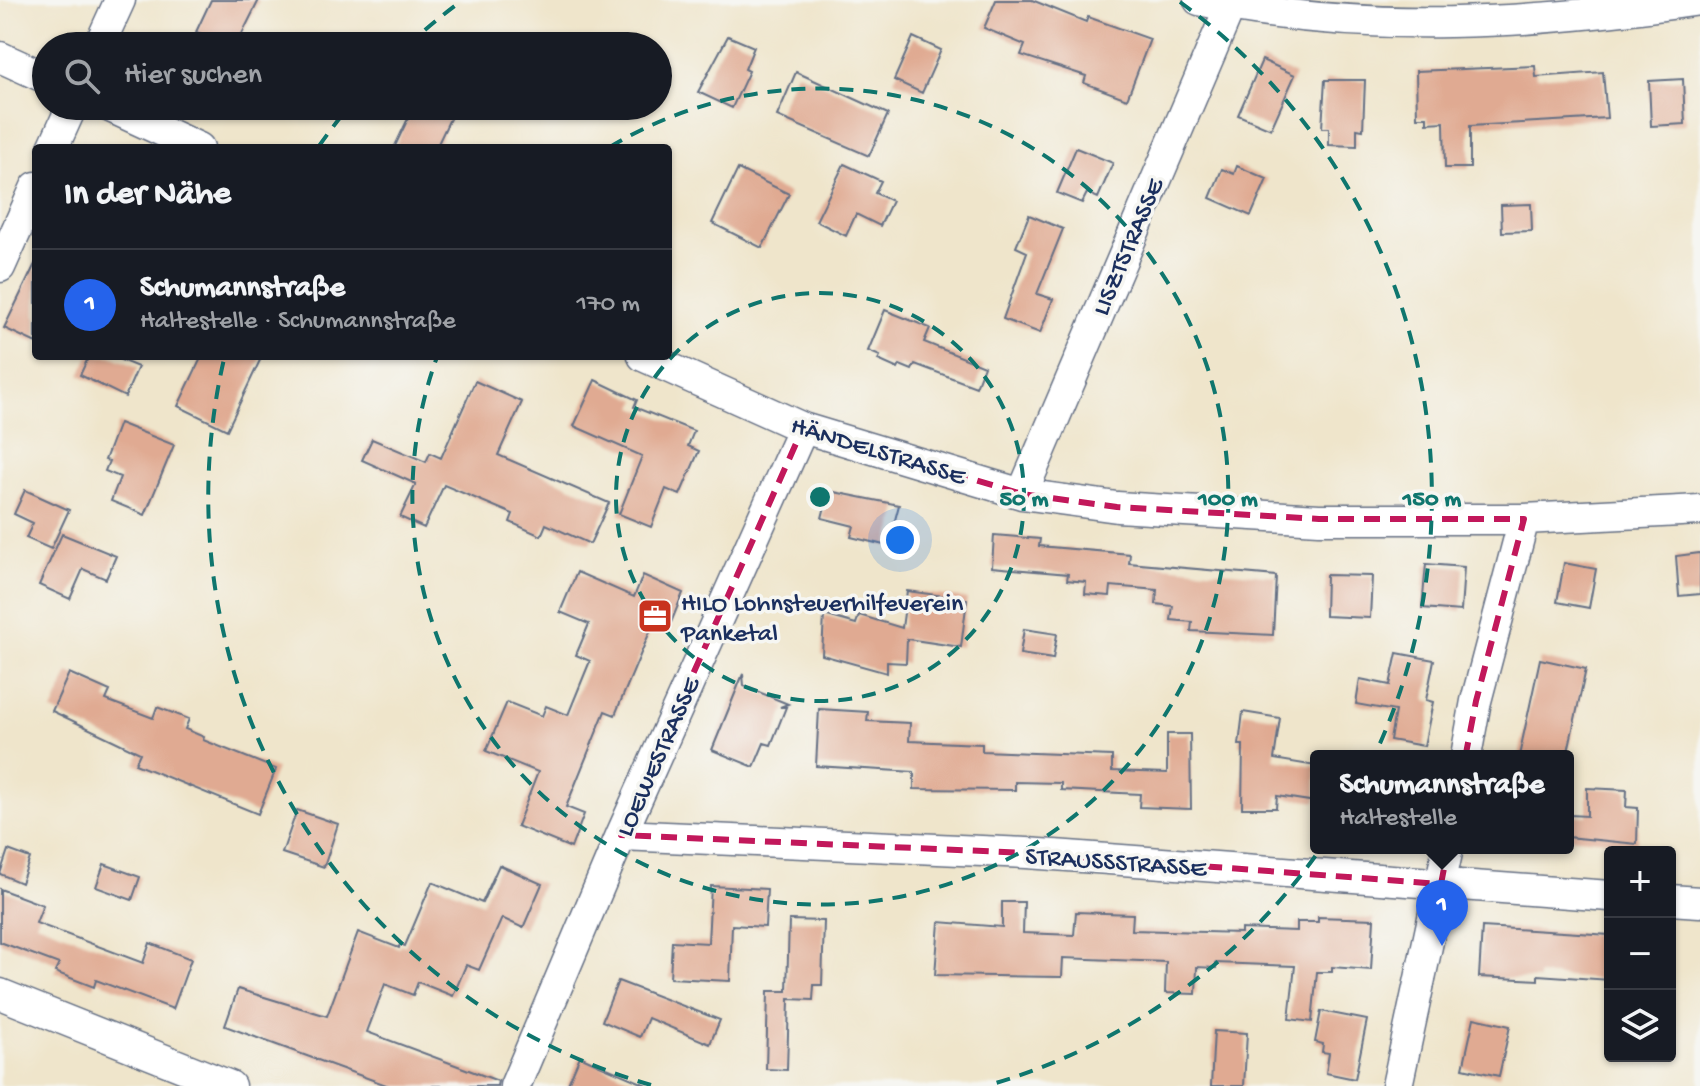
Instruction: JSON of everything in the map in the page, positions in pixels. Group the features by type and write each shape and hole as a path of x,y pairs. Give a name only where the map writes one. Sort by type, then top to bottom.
{"street":[{"path":"105,32 120,0"},
{"path":"1199,0 1305,16 1423,22 1542,18 1700,0"},
{"name":"LISZTSTRASSE","path":"1022,494 1231,3"},
{"path":"0,57 32,72"},
{"path":"55,144 66,120"},
{"path":"138,120 190,144"},
{"path":"0,267 32,196"},
{"name":"HÄNDELSTRASSE","path":"652,360 803,428 1022,494 1117,507 1319,519 1524,519 1700,510"},
{"name":"LOEWESTRASSE","path":"515,1086 621,835 803,428"},
{"path":"1467,750 1476,701 1524,519"},
{"name":"STRAUSSSTRASSE","path":"621,835 1027,853 1604,896"},
{"path":"1397,1086 1447,854"},
{"path":"1676,900 1700,902"},
{"path":"0,994 230,1086"}],"highlighted area":[{"path":"803,428 1022,494 1117,507 1319,519 1524,519 1476,701 1441,884 1027,853 621,835"}],"building":[{"path":"211,0 259,0 243,32 196,32"},
{"path":"996,0 1032,0 1086,22 1088,17 1150,39 1127,99 1084,83 1086,76 1021,55 1025,45 984,28"},
{"path":"728,36 754,47 745,69 749,71 732,108 698,92"},
{"path":"913,37 941,50 922,93 894,80"},
{"path":"1262,60 1295,75 1271,129 1238,115"},
{"path":"1535,66 1536,77 1603,72 1607,118 1470,126 1470,168 1445,168 1444,122 1427,123 1427,117 1417,117 1416,71"},
{"path":"796,72 888,114 869,156 777,116"},
{"path":"1683,79 1685,124 1651,126 1649,81"},
{"path":"1325,80 1365,80 1363,130 1357,129 1357,146 1329,145 1329,128 1322,128"},
{"path":"407,120 449,120 438,144 396,144"},
{"path":"1076,148 1113,163 1098,198 1087,193 1082,203 1057,193"},
{"path":"844,164 881,181 875,193 892,201 880,226 856,214 846,236 816,221"},
{"path":"1237,166 1267,179 1251,216 1210,198 1222,169 1234,174"},
{"path":"738,169 789,194 762,248 712,223"},
{"path":"1531,204 1532,231 1502,232 1501,205"},
{"path":"1029,215 1063,229 1037,294 1053,299 1040,333 1003,319 1027,252 1016,247"},
{"path":"32,270 32,341 4,328"},
{"path":"885,310 930,328 924,342 984,366 976,387 915,364 912,370 900,365 898,369 878,360 880,356 868,351"},
{"path":"87,360 121,360 138,367 125,397 80,375"},
{"path":"200,360 260,360 227,430 178,406"},
{"path":"595,380 637,400 634,407 694,431 688,446 699,451 680,495 666,489 651,527 619,514 642,456 574,426"},
{"path":"475,381 522,402 498,455 609,503 590,544 546,524 541,536 510,522 513,514 444,485 424,528 400,517 416,484 362,460 372,439 426,462 430,453 441,458"},
{"path":"119,423 174,445 145,515 111,501 120,477 105,471 109,461 105,460"},
{"path":"25,490 69,510 51,549 26,538 33,523 14,514"},
{"path":"829,491 899,505 888,546 851,537 854,526 822,518"},
{"path":"62,534 116,556 106,579 83,569 70,599 39,585"},
{"path":"994,535 1040,539 1039,546 1130,554 1129,563 1276,576 1273,635 1191,631 1192,622 1171,620 1173,606 1156,604 1157,590 1111,586 1110,596 1085,594 1086,582 1067,580 1068,574 992,567"},
{"path":"1700,553 1700,594 1679,596 1676,556"},
{"path":"1564,563 1596,569 1589,608 1557,602"},
{"path":"1426,564 1464,567 1461,611 1422,608"},
{"path":"577,572 634,597 643,575 683,593 668,630 651,629 615,715 605,711 566,807 584,814 571,848 517,826 538,772 486,751 507,702 542,716 546,706 568,715 590,661 576,655 589,624 560,612"},
{"path":"1326,575 1372,576 1370,618 1325,616"},
{"path":"907,591 967,599 961,647 907,639 906,663 887,662 887,673 822,655 824,615 856,624 859,615 902,628"},
{"path":"1024,629 1057,634 1053,659 1020,654"},
{"path":"1397,653 1434,660 1426,700 1433,702 1424,746 1390,740 1395,711 1356,704 1360,679 1390,685"},
{"path":"1540,659 1586,669 1568,750 1520,750"},
{"path":"69,673 110,691 106,700 153,718 157,707 189,719 185,729 204,737 203,740 276,769 258,814 135,764 140,753 52,711"},
{"path":"743,674 744,686 788,704 780,707 786,707 771,745 764,743 754,767 712,750"},
{"path":"819,709 868,712 867,721 910,723 909,741 982,744 982,751 1112,756 1112,771 1167,773 1167,734 1190,734 1191,809 1139,807 1140,794 1061,790 1061,783 1015,782 1015,790 914,789 914,772 816,766"},
{"path":"1243,712 1280,718 1274,759 1310,765 1310,801 1277,796 1276,808 1242,808 1243,745 1239,745"},
{"path":"1587,788 1627,790 1626,807 1638,808 1637,844 1574,838 1574,815 1587,816"},
{"path":"297,810 338,824 324,867 282,853"},
{"path":"8,850 30,858 21,883 0,874"},
{"path":"104,864 140,877 132,900 96,887"},
{"path":"499,865 542,884 523,928 502,918 479,970 466,965 453,996 418,982 413,995 385,984 367,1032 498,1081 497,1086 389,1086 225,1026 238,989 327,1016 358,932 399,948 400,944 405,946 432,882 482,903"},
{"path":"711,886 767,889 765,927 732,925 730,981 670,978 672,941 708,943"},
{"path":"0,889 43,905 36,923 143,963 150,943 191,959 173,1009 96,980 94,987 55,972 59,964 0,942"},
{"path":"1002,902 1024,902 1023,933 1074,935 1076,912 1133,914 1132,930 1241,933 1241,929 1297,931 1297,922 1318,922 1318,917 1374,919 1371,970 1332,967 1332,972 1317,972 1312,1022 1289,1019 1295,966 1216,963 1216,968 1197,967 1196,994 1165,993 1166,962 1063,958 1062,977 935,975 939,922 1002,927"},
{"path":"789,920 824,921 822,985 814,985 813,1000 789,999 787,1070 766,1069 768,991 787,991"},
{"path":"1482,927 1604,935 1604,980 1538,975 1538,980 1479,977"},
{"path":"618,981 720,1020 710,1044 648,1018 640,1037 602,1021"},
{"path":"1321,1011 1367,1020 1355,1079 1326,1073 1329,1053 1322,1052 1323,1044 1315,1042"},
{"path":"1474,1018 1510,1026 1499,1076 1463,1068"},
{"path":"1214,1031 1247,1033 1244,1086 1211,1086"},
{"path":"580,1056 595,1063 649,1086 567,1086"}],"place":[{"name":"HILO Lohnsteuerhilfeverein Panketal","path":"655,616"},
{"name":"Schumannstraße","path":"1442,946"}]}
